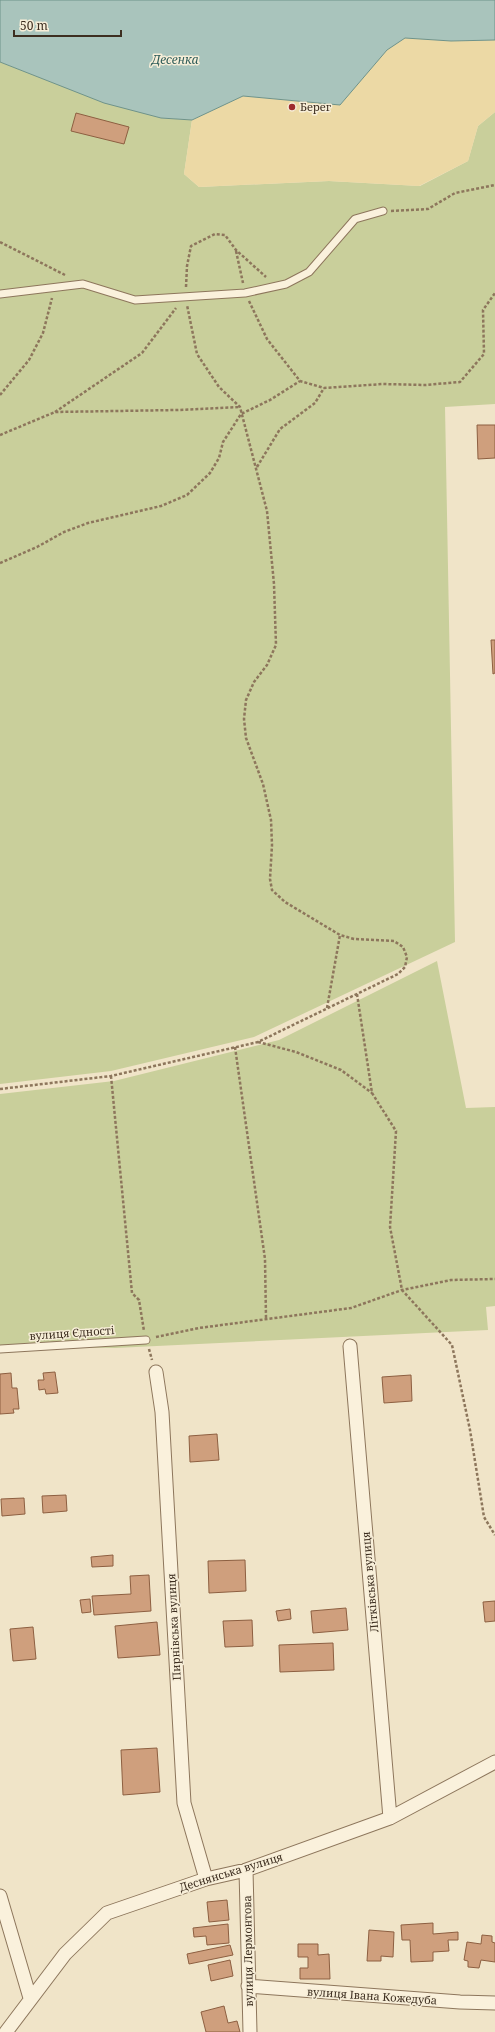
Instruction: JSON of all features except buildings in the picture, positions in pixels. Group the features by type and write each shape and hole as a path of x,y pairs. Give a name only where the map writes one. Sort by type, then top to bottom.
{"street":[{"name":"Літківська вулиця","path":"350,1346 390,1818"},
{"name":"Пирнівська вулиця","path":"156,1372 162,1412 184,1803 206,1879"},
{"name":"Деснянська вулиця","path":"6,2032 64,1954 108,1913 206,1879 246,1870 390,1818 495,1762"},
{"name":"вулиця Лермонтова","path":"246,1870 250,2032"},
{"path":"0,1896 30,1998"},
{"name":"вулиця Івана Кожедуба","path":"248,1986 460,2002 495,2003"}],"lane":[{"path":"0,294 83,284 135,300 245,293 286,284 309,272 355,219 383,211"},
{"name":"вулиця Єдності","path":"0,1349 146,1340"}],"path":[{"path":"383,211 428,209 455,193 495,185"},
{"path":"0,1089 111,1076 258,1042 398,974 405,967 407,957 403,947 394,941 354,939 340,935 278,896 272,890 270,879 272,845 271,820 263,784 246,738 244,719 246,700 254,682 267,665 276,645 274,584 266,511 240,407 219,386 197,354 185,297 187,266 191,246 215,234 225,235 236,250 264,276 286,284"},
{"path":"0,242 83,284"},
{"path":"236,250 245,293 268,339 300,381 324,388 383,384 425,385 460,382 484,354 483,310 495,293"},
{"path":"0,395 28,360 43,333 55,288"},
{"path":"0,435 55,412 142,353 185,297"},
{"path":"0,563 88,522 162,506 187,495 210,473 219,458 223,442 241,414 270,400 300,381"},
{"path":"256,468 280,429 314,403 324,388"},
{"path":"55,412 178,410 240,407"},
{"path":"327,1008 340,935"},
{"path":"357,994 372,1093"},
{"path":"258,1042 296,1052 341,1070 372,1093 396,1131 390,1227 402,1290 452,1345 470,1430 484,1517 495,1535"},
{"path":"235,1047 265,1259 266,1318"},
{"path":"111,1076 132,1293 138,1300 146,1340 156,1372"},
{"path":"146,1340 199,1328 351,1308 402,1290 451,1280 495,1279"}],"green space":[{"path":"0,62 60,85 161,118 192,120 184,174 199,187 329,181 420,186 468,161 478,126 495,112 495,404 445,407 455,942 254,1037 111,1071 0,1084"},
{"path":"437,961 466,1108 495,1107 495,1306 486,1307 488,1330 115,1348 0,1346 0,1094 114,1081 279,1040"}],"sand":[{"path":"405,38 451,41 495,40 495,112 478,126 468,161 419,186 329,181 199,187 184,174 192,120 243,96 339,105 387,50"}],"water":[{"name":"Десенка","path":"0,0 495,0 495,40 451,41 405,38 387,50 340,105 243,96 192,120 161,118 104,103 0,62"}],"place":[{"name":"Берег","path":"292,107"}]}
